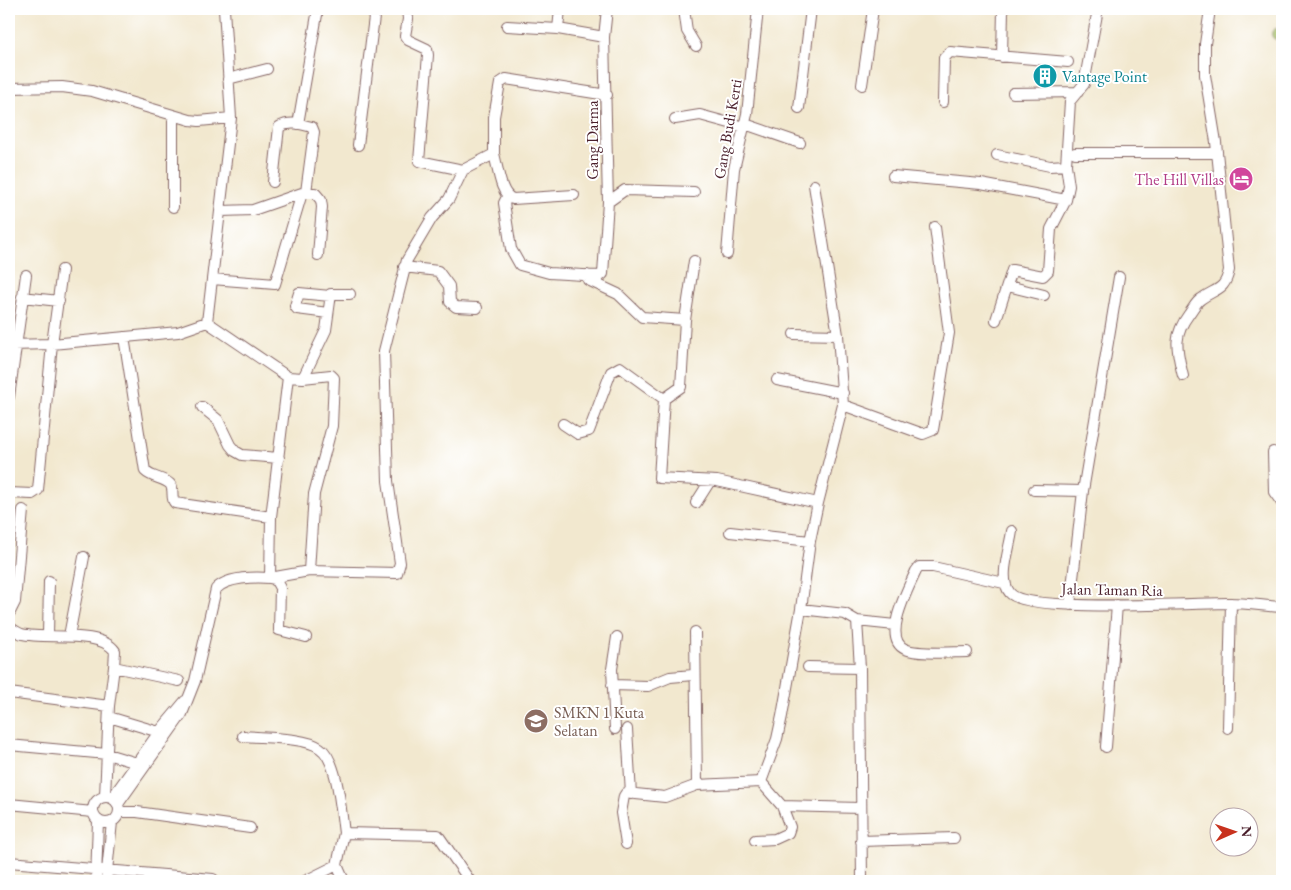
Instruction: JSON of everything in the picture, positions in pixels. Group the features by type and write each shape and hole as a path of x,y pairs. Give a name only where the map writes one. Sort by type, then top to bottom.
{"street":[{"path":"208,322 231,118 224,9"},
{"path":"298,124 318,9"},
{"path":"358,145 375,9"},
{"path":"407,9 408,19 405,36 408,40 427,50 428,55 419,161 463,170"},
{"path":"558,29 560,9"},
{"name":"Gang Darma","path":"588,275 600,276 605,272 608,202 606,181 607,95 604,36 607,9"},
{"path":"684,9 687,31 696,46"},
{"name":"Gang Budi Kerti","path":"727,254 735,162 744,126 758,9"},
{"path":"799,108 811,9"},
{"path":"862,85 873,9"},
{"path":"1002,57 1004,9"},
{"path":"996,320 1012,270 1046,274 1051,229 1066,200 1069,186 1066,165 1070,101 1084,84 1098,9"},
{"path":"1183,376 1177,350 1177,333 1200,299 1222,288 1229,270 1205,75 1205,44 1210,9"},
{"path":"508,26 558,29 604,36"},
{"path":"943,102 946,54 950,52 1068,62"},
{"path":"228,79 267,69"},
{"path":"574,195 513,199 507,197 503,191 494,154 495,103 500,83 506,79 607,95"},
{"path":"9,93 9,88 62,87 92,91 200,121 231,118"},
{"path":"1013,94 1078,92"},
{"path":"173,115 173,207"},
{"path":"675,120 700,115 744,126 800,144"},
{"path":"212,279 273,285 277,282 304,193 314,132 312,127 298,124 283,124 279,127 273,182"},
{"path":"1075,153 1216,153"},
{"path":"114,803 182,714 202,651 216,589 220,585 252,578 270,578 309,571 397,573 400,563 388,481 386,449 384,351 404,267 432,218 448,199 463,170 494,154"},
{"path":"997,155 1050,166 1066,165"},
{"path":"893,176 981,184 1066,200"},
{"path":"761,782 777,739 801,609 810,541 844,405 838,335 814,185"},
{"path":"608,202 625,190 694,192"},
{"path":"221,211 253,210 304,193 315,193 318,195 322,207 318,255"},
{"path":"507,197 504,203 511,249 520,265 549,273 588,275 588,280 618,294 642,317 685,320"},
{"path":"844,405 923,434 933,430 949,333 934,227"},
{"path":"664,399 681,387 685,320 694,261"},
{"path":"404,267 438,271 449,286 450,302 456,307 477,308"},
{"path":"9,493 32,494 38,490 52,344 62,270"},
{"path":"9,397 12,345 26,275"},
{"path":"1070,605 1083,491 1119,277"},
{"path":"1008,286 1044,295"},
{"path":"328,313 297,309 295,306 299,293 330,296 334,293 350,294"},
{"path":"303,378 324,335 330,296"},
{"path":"22,297 59,301"},
{"path":"208,322 288,377 303,378 331,375 335,382 332,426 314,494 309,571"},
{"path":"12,345 52,344 178,332 208,322"},
{"path":"794,334 838,335"},
{"path":"124,337 145,471 168,482 172,487 173,502 175,503 271,517"},
{"path":"563,424 578,434 589,431 614,368 620,367 664,399"},
{"path":"270,578 271,517 288,377"},
{"path":"777,380 843,393"},
{"path":"664,399 659,478 710,480 818,503"},
{"path":"202,407 218,420 235,451 242,455 279,458"},
{"path":"1273,452 1274,492 1282,503"},
{"path":"696,503 710,480"},
{"path":"1034,490 1083,491"},
{"path":"23,510 15,602 10,611 11,620 9,626 21,634 69,636 109,644 115,651 109,706 107,754 114,803 103,874 96,881"},
{"path":"968,652 905,648 895,637 894,625 918,567 933,567 1004,583 1012,531"},
{"path":"730,532 750,536 810,541"},
{"path":"69,636 84,557"},
{"path":"270,578 275,580 280,588 279,630 306,637"},
{"path":"48,636 49,581"},
{"name":"Jalan Taman Ria","path":"1004,583 1009,593 1018,600 1070,605 1117,606 1231,603 1282,607"},
{"path":"1228,728 1231,603"},
{"path":"1106,747 1117,606"},
{"path":"801,609 845,614 857,621 894,625"},
{"path":"857,621 860,668 862,881"},
{"path":"694,632 693,675 697,785"},
{"path":"615,729 612,669 618,637"},
{"path":"114,666 179,681"},
{"path":"808,667 860,668"},
{"path":"612,685 648,686 670,677 693,675"},
{"path":"9,693 109,706"},
{"path":"114,803 137,763 159,732 176,710 188,699"},
{"path":"109,717 159,732"},
{"path":"627,729 631,794"},
{"path":"244,736 308,743 320,748 328,757 338,790 344,833 337,865 344,881"},
{"path":"9,745 107,754 137,763"},
{"path":"626,844 621,813 624,796 631,794 665,797 697,785 761,782"},
{"path":"755,840 775,838 788,833 790,827 782,806 761,782"},
{"path":"103,874 96,816 98,799 137,812 250,828"},
{"path":"9,804 96,816 105,823 112,822"},
{"path":"782,806 860,808"},
{"path":"344,833 438,835 470,881"},
{"path":"861,841 954,838"},
{"path":"9,862 103,874 212,880"},
{"path":"305,881 337,865"}],"green space":[{"path":"1277,28 1283,34 1277,40 1271,34"}],"place":[{"name":"Vantage Point","path":"1045,76"},
{"name":"The Hill Villas","path":"1241,179"},
{"name":"SMKN 1 Kuta Selatan","path":"536,721"}]}
